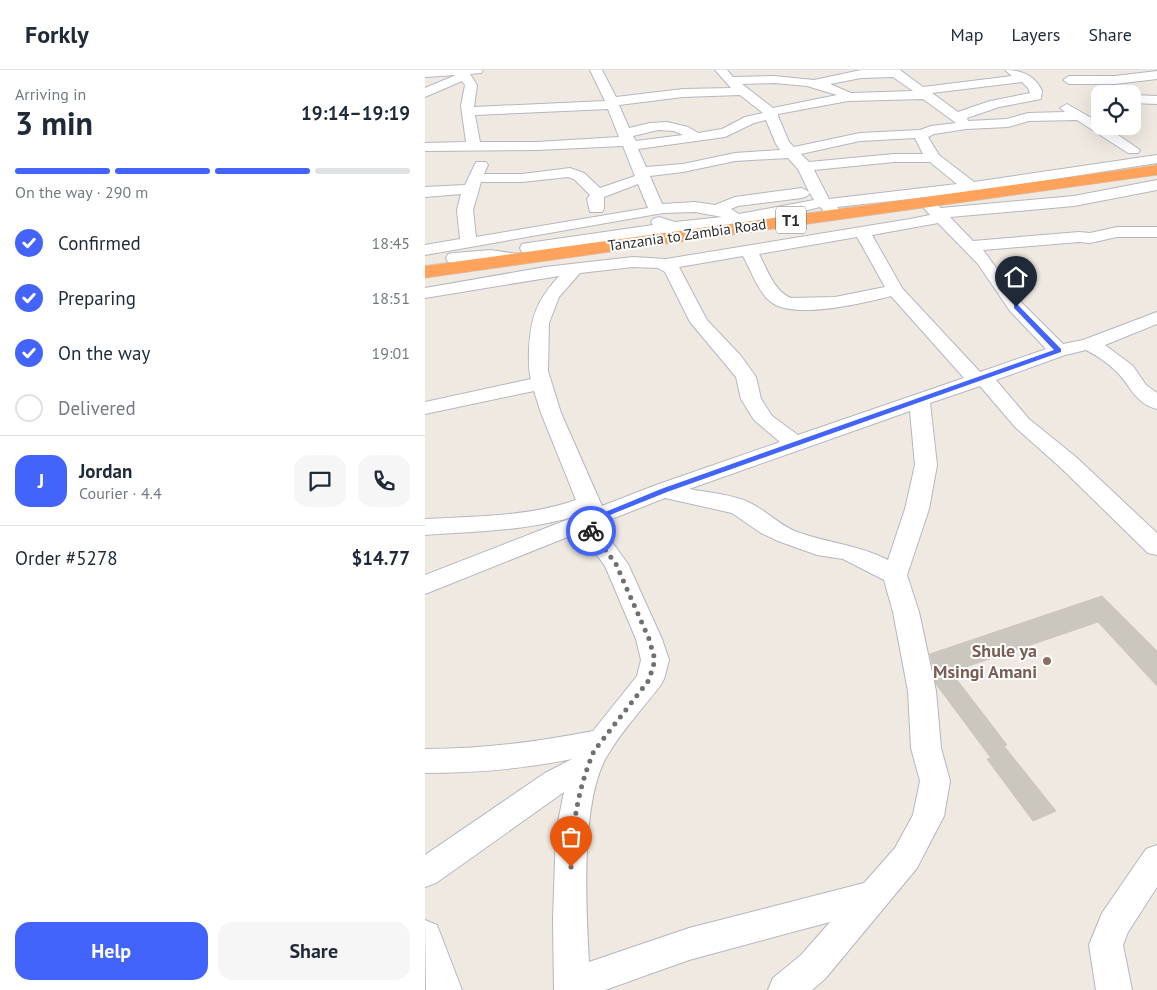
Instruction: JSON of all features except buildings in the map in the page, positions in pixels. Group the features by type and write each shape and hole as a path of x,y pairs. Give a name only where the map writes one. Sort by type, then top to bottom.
{"highway":[{"name":"Tanzania to Zambia Road","path":"425,272 518,259 824,202 935,210 1157,170"}],"street":[{"path":"425,74 479,70"},
{"path":"596,70 628,140 657,221 673,227"},
{"path":"721,70 722,74 731,82 771,114 779,136 805,167 824,202"},
{"path":"1011,70 1053,100 1133,150"},
{"path":"810,84 861,74 894,71 960,121 1008,123 1028,117 1081,116"},
{"path":"428,91 462,72"},
{"path":"462,72 471,85 467,106 480,147 482,162 471,184 464,220 474,249"},
{"path":"918,90 958,74"},
{"path":"1104,85 1115,80 1157,75"},
{"path":"425,192 522,178 575,157 600,150 610,142 700,137 725,133 750,120 849,97 918,90 1051,83 1069,78 1091,86"},
{"path":"731,82 767,80 810,84 834,88 849,97"},
{"path":"601,220 596,211 595,203 598,194 641,175 735,157 792,152 860,137 921,134 931,130 954,128 960,121 995,104 1036,96 1030,84"},
{"path":"468,111 612,104 683,93 743,91"},
{"path":"1141,99 1157,100"},
{"path":"921,134 920,139 933,158 953,173 971,179"},
{"path":"425,148 480,147 575,157"},
{"path":"1030,164 1157,147"},
{"path":"575,157 579,176 598,194"},
{"path":"805,167 894,158 933,158"},
{"path":"718,209 735,202 824,202 971,179 1157,159"},
{"path":"425,250 563,243 771,214 953,173"},
{"path":"425,293 545,272 650,261 665,264 910,224 935,210 1074,200 1157,185"},
{"path":"425,261 558,227 653,211 703,206 718,209 741,218"},
{"path":"935,210 984,261 1016,307 1059,351"},
{"path":"558,227 563,243"},
{"path":"862,231 895,290 1022,423 1068,462 1157,547"},
{"path":"970,246 1079,237 1091,238 1117,232 1157,232"},
{"path":"474,249 518,259"},
{"path":"747,250 778,300 790,304 803,305 859,298 895,290"},
{"path":"665,264 676,275 699,322 746,377 751,400 764,420 795,444"},
{"path":"575,269 551,296 540,323 538,372 589,514 616,564 649,639 655,660 649,680 595,752 582,780 572,832 570,919 572,988 689,944 874,895"},
{"path":"425,585 589,514 664,490 1059,351 1089,344 1157,318"},
{"path":"1089,344 1104,352 1126,370 1139,389 1157,403"},
{"path":"425,408 541,383"},
{"path":"794,987 906,858 928,816 935,782 926,748 922,691 906,612 895,575 917,509 926,465 919,401"},
{"path":"664,490 740,507 769,528 786,536 817,547 848,552 866,559 895,575"},
{"path":"425,527 531,520 557,515 589,514"},
{"path":"425,761 595,752"},
{"path":"425,873 556,782 595,752"},
{"path":"1114,990 1106,945 1113,924 1157,859"},
{"path":"425,936 444,990"}],"way so far":[{"path":"571,867 572,832 582,780 588,764 594,751 649,680 655,660 649,639 616,564 591,531"}],"place":[{"name":"Shule ya Msingi Amani","path":"1047,661"}],"route":[{"path":"591,531 585,522 664,490 1059,351 1032,326 1016,307"}]}
